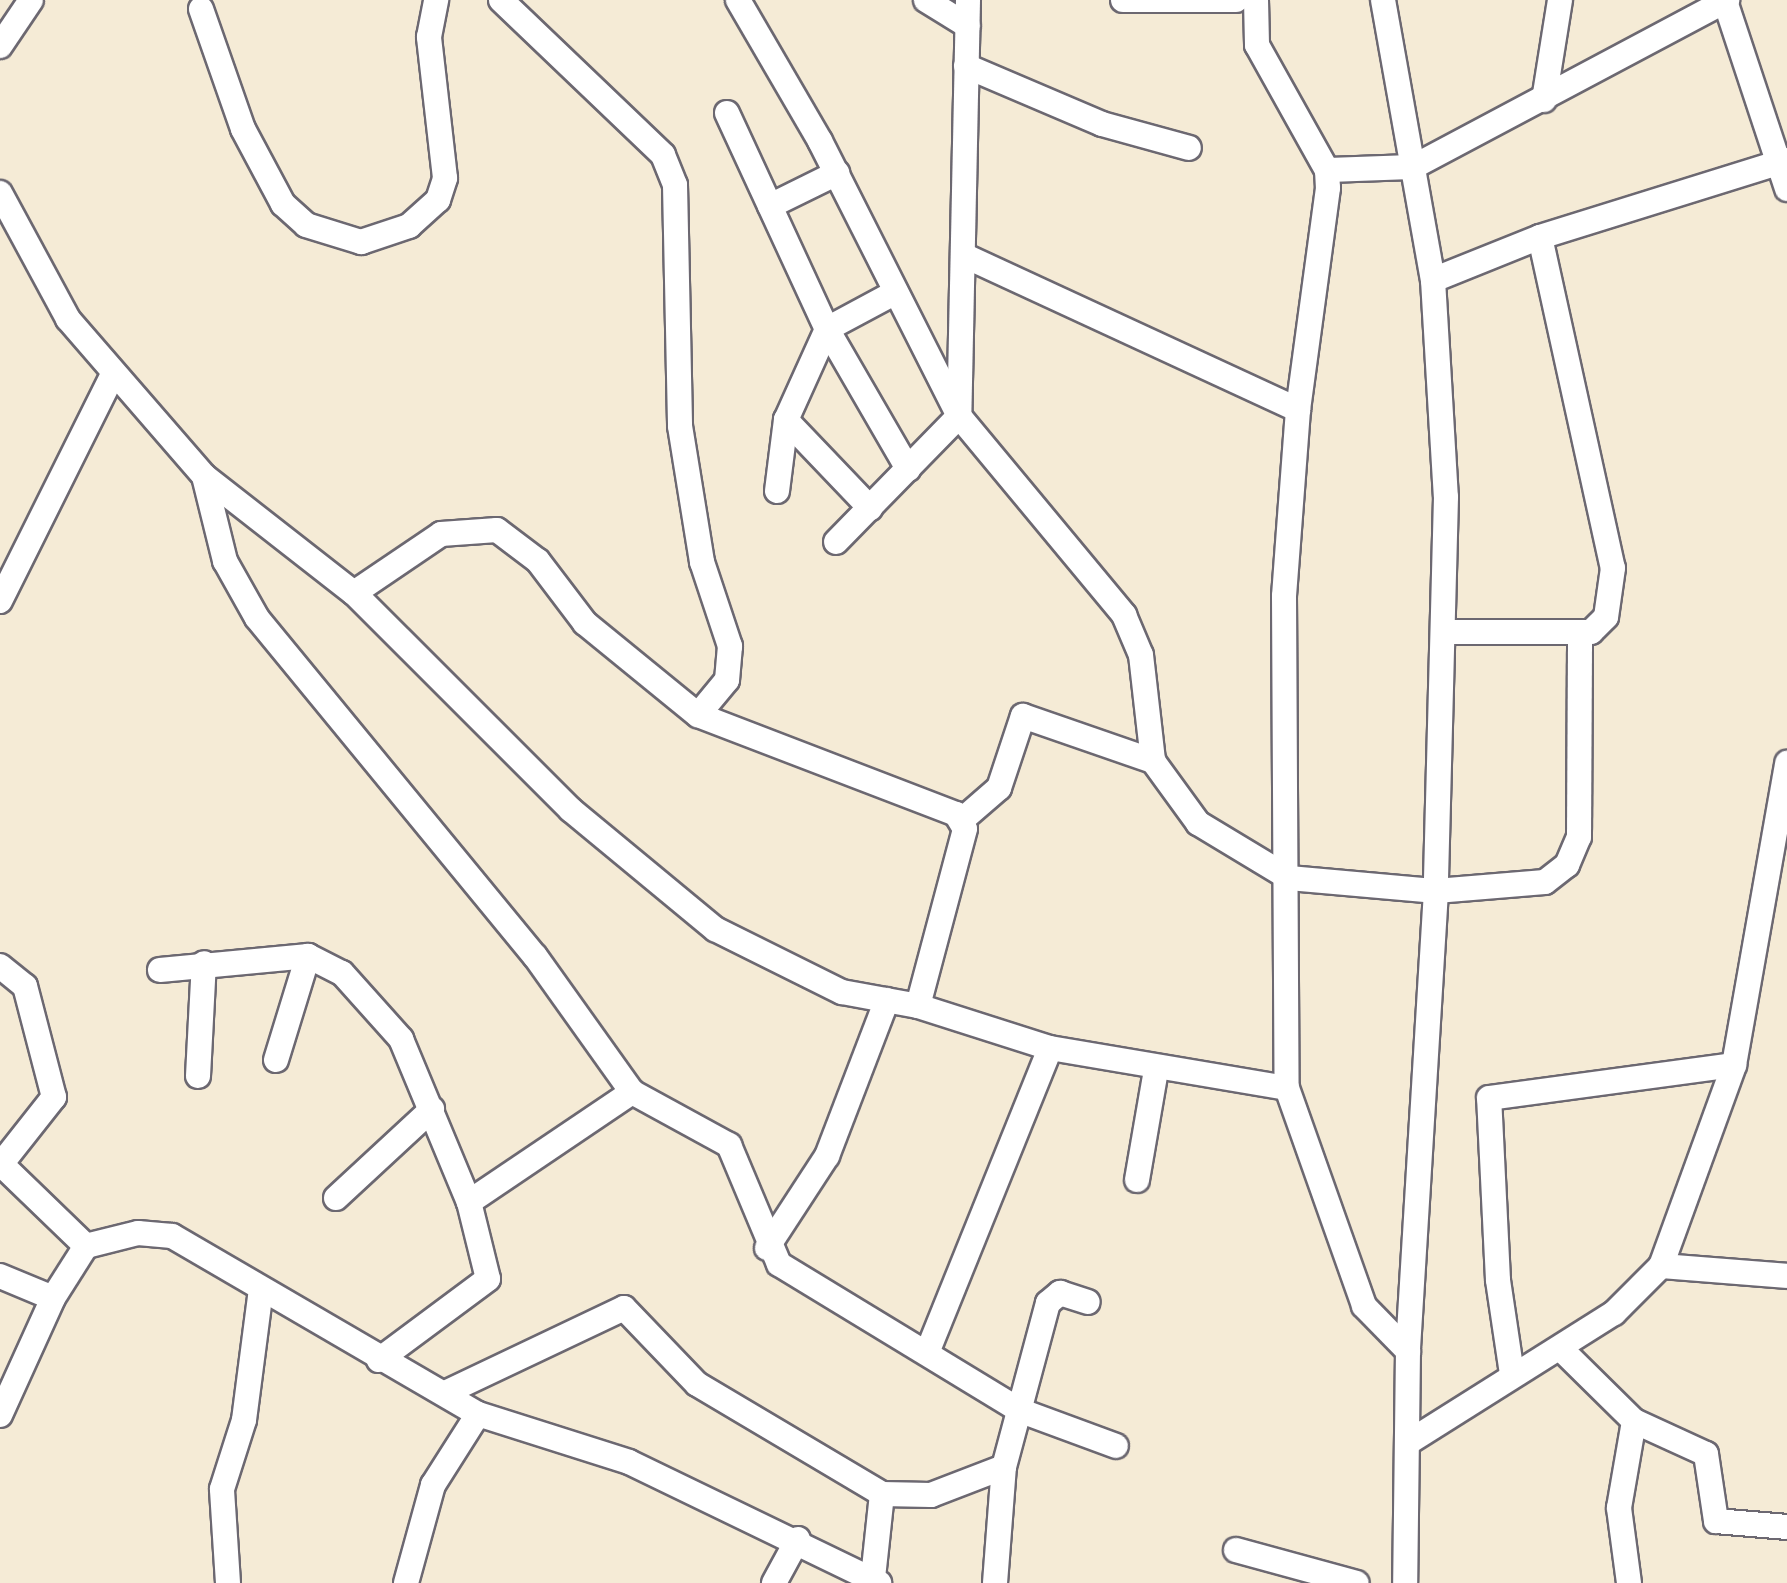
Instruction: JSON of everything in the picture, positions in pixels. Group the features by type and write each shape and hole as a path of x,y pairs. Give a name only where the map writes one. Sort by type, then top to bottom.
{"street":[{"path":"0,46 31,0"},
{"path":"201,9 243,129 283,204 306,225 361,242 383,240 427,215 445,178 429,37 436,0"},
{"path":"501,0 663,155 675,185 680,426 702,562 730,646 727,680 698,715"},
{"path":"738,0 837,173 959,416 1124,615 1141,655 1153,761 1198,823 1289,878 1436,891 1545,882 1575,853 1580,635"},
{"path":"926,0 968,26"},
{"path":"836,542 959,416 965,256 968,0"},
{"path":"1123,0 1236,0"},
{"path":"1256,0 1264,63 1327,170 1298,410 1284,596 1289,878 1287,1088 1364,1306 1408,1351"},
{"path":"1383,0 1433,280 1446,497 1436,891 1408,1351 1405,1583"},
{"path":"1544,100 1560,0"},
{"path":"1327,170 1413,167 1726,1 1783,160 1787,189"},
{"path":"966,66 1102,124 1189,148"},
{"path":"727,113 827,329 908,469"},
{"path":"1433,280 1540,237 1783,160"},
{"path":"770,206 837,173"},
{"path":"0,193 68,319 112,376 204,476 354,593 571,810 715,929 775,965 842,992 918,1006 1050,1048 1156,1070 1287,1088"},
{"path":"1443,632 1580,635 1606,617 1613,568 1540,237"},
{"path":"965,256 1298,410"},
{"path":"777,491 786,420 827,329 896,292"},
{"path":"0,601 112,376"},
{"path":"786,420 870,508"},
{"path":"204,476 225,561 257,618 535,956 632,1092 729,1145 767,1248 779,1264 929,1348 1021,1411 1116,1446"},
{"path":"354,593 441,534 497,530 538,561 585,623 698,715 962,820"},
{"path":"918,1006 962,820 999,788 1023,716 1153,761"},
{"path":"1409,1442 1512,1374 1561,1349 1614,1313 1661,1266 1734,1065 1787,763"},
{"path":"276,1060 308,956"},
{"path":"160,970 204,963 308,956 372,1002 401,1039 469,1202 486,1283 379,1360"},
{"path":"198,1076 204,963"},
{"path":"0,966 25,986 54,1097 1,1164 86,1246"},
{"path":"767,1248 827,1156 887,1000"},
{"path":"929,1348 1050,1048"},
{"path":"1512,1374 1498,1280 1489,1098 1734,1065"},
{"path":"1137,1180 1156,1070"},
{"path":"469,1202 632,1092"},
{"path":"336,1198 432,1109"},
{"path":"0,1415 10,1362 86,1246 164,1233 379,1360 445,1393 478,1414 629,1462 798,1539 876,1580 882,1494"},
{"path":"1661,1266 1787,1276"},
{"path":"0,1276 53,1298"},
{"path":"228,1583 222,1489 244,1420 261,1289"},
{"path":"995,1583 1004,1467 1051,1296 1088,1302"},
{"path":"445,1393 624,1308 697,1384 882,1494 931,1495 1004,1467"},
{"path":"1561,1349 1634,1421 1706,1454 1716,1521 1787,1527"},
{"path":"406,1583 427,1498 478,1414"},
{"path":"1629,1583 1619,1508 1634,1421"},
{"path":"774,1583 798,1539"},
{"path":"1236,1550 1357,1583"}]}
